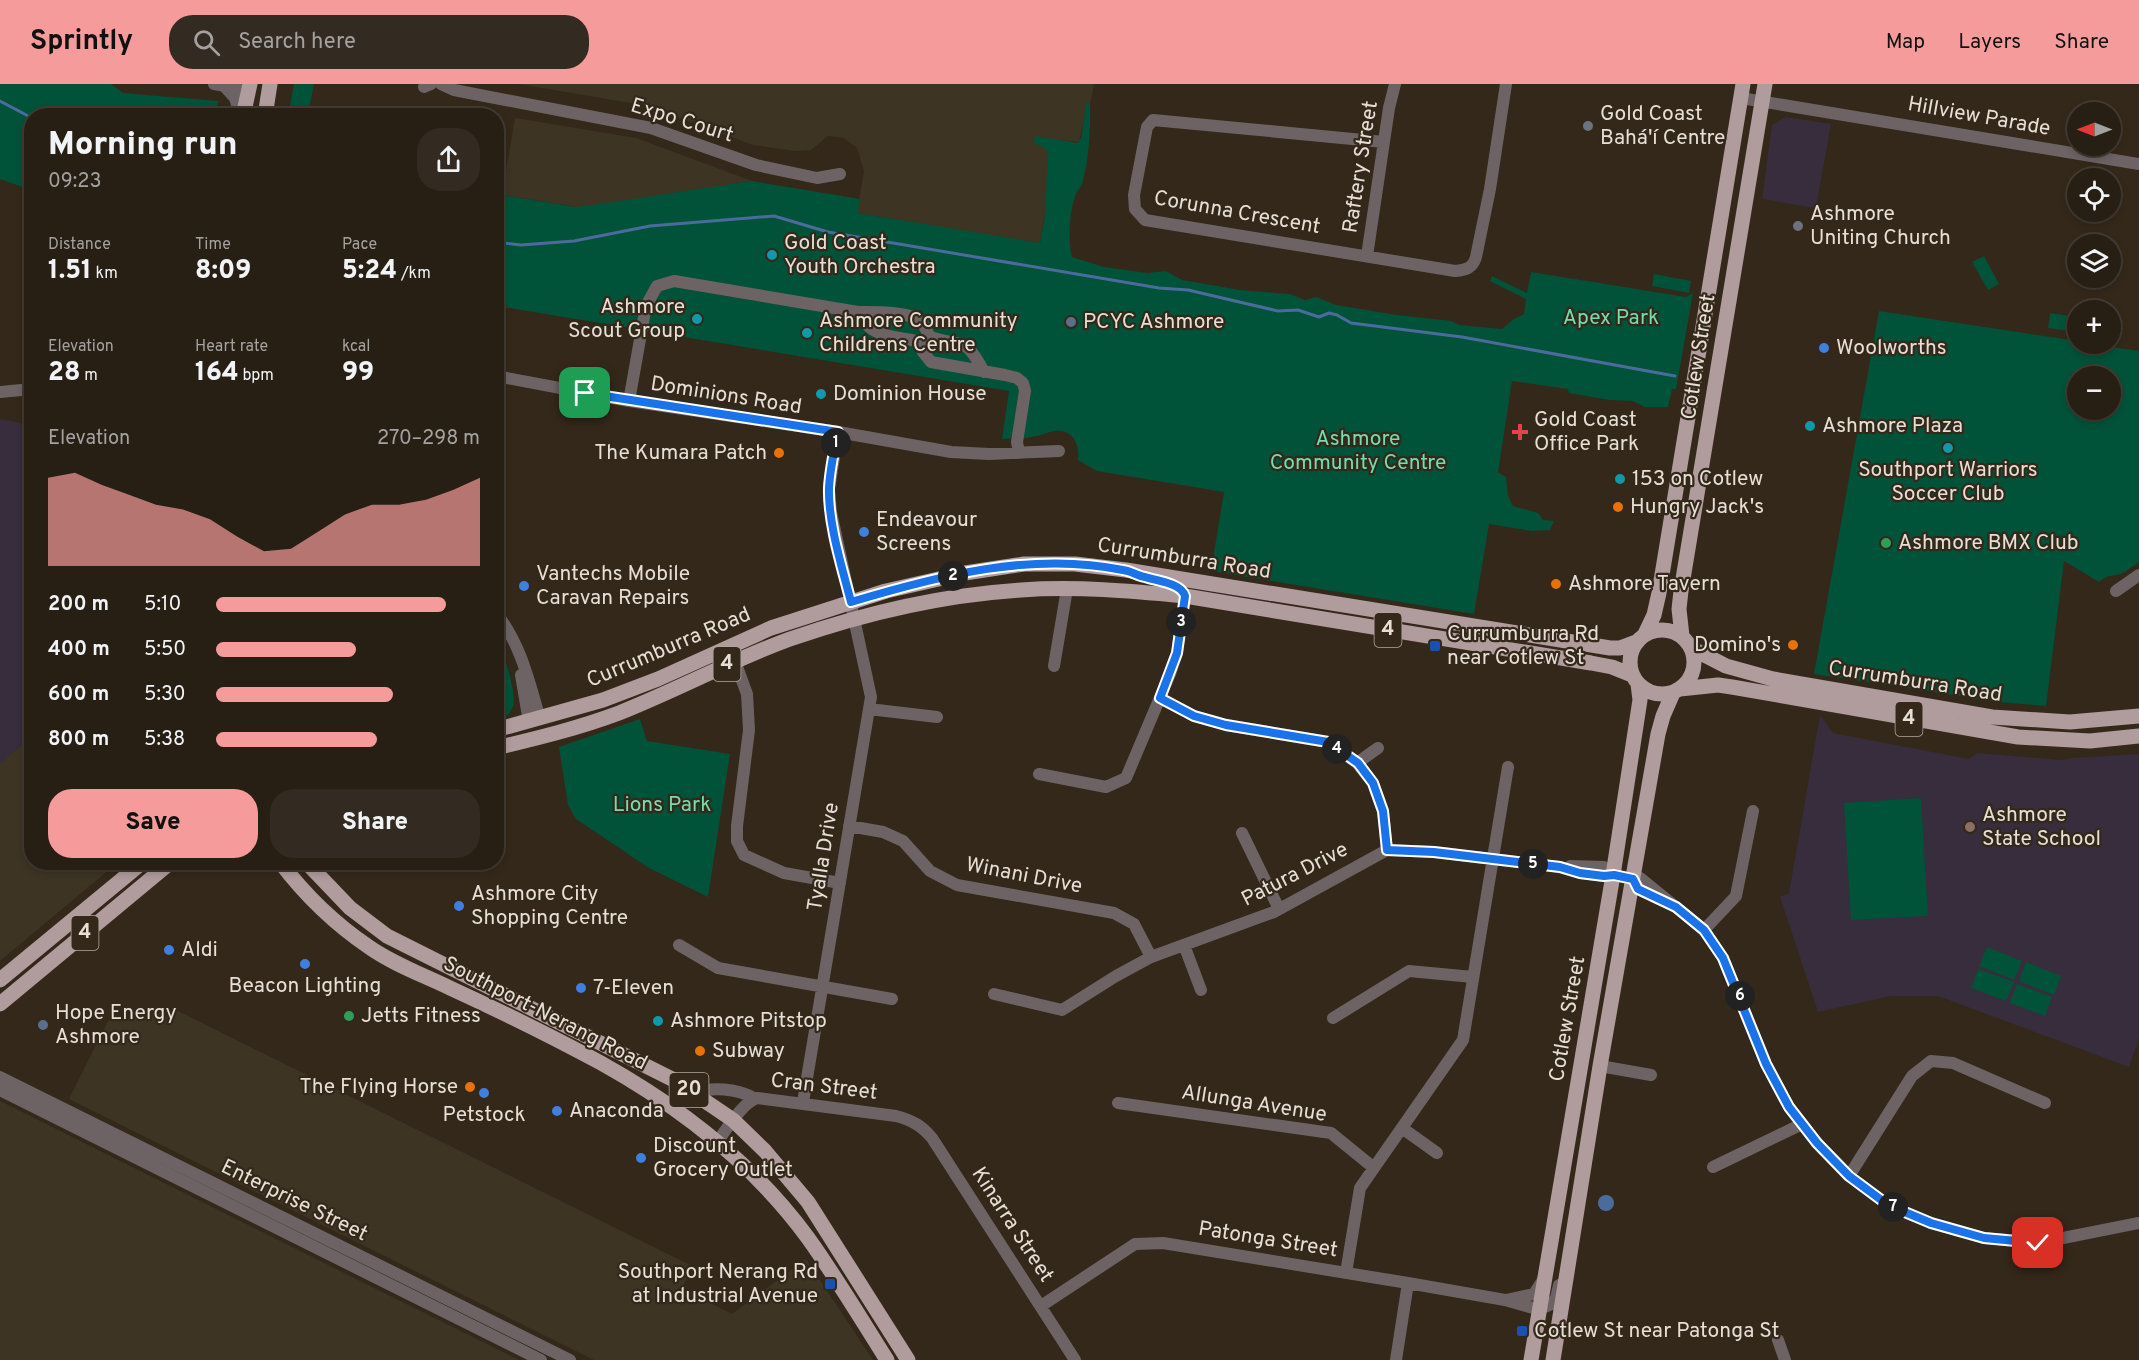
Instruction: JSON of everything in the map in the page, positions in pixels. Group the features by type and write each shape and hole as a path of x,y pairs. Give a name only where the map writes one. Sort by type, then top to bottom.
{"main road":[{"path":"244,108 250,84 270,86 266,108"},
{"name":"Cotlew Street","path":"1687,642 1679,609 1684,573 1765,84"},
{"name":"Cotlew Street","path":"1641,638 1654,615 1659,592 1742,91"},
{"name":"Currumburra Road","path":"504,728 612,696 658,679 764,631 851,602 965,573 1024,564 1076,564 1126,570 1595,646 1620,648 1641,638"},
{"path":"1126,570 1179,588 1185,596"},
{"name":"Currumburra Road","path":"504,746 620,712 735,661 792,639 855,619 932,601 1022,590 1131,591 1185,596 1591,663 1612,667 1635,679"},
{"name":"4","path":"1641,638 1654,630 1664,629 1687,642"},
{"path":"1635,679 1630,658 1641,638"},
{"path":"1677,691 1689,681 1693,670 1694,659 1687,642"},
{"name":"Currumburra Road","path":"1687,642 1726,666 1773,680 1992,717 2070,722 2139,716"},
{"name":"Cotlew Street","path":"1531,1360 1614,875 1640,700 1635,679"},
{"name":"4","path":"1635,679 1648,692 1661,695 1677,691"},
{"name":"Currumburra Road","path":"1677,691 1718,686 1732,687 2018,737 2091,741 2139,736"},
{"name":"Cotlew Street","path":"1553,1360 1600,1066 1658,734 1663,716 1677,691"},
{"path":"534,721 541,737"},
{"name":"4","path":"0,980 133,870"},
{"name":"4","path":"0,1004 161,870"},
{"path":"278,870 299,886"},
{"name":"Southport-Nerang Road","path":"286,870 322,910 369,947 599,1062 663,1100 717,1142 773,1195 807,1236 848,1296 887,1360"},
{"name":"Southport-Nerang Road","path":"313,870 338,898 380,931 408,948 674,1080 733,1120 765,1151 808,1202 908,1360"},
{"path":"369,947 380,931"}],"street":[{"path":"220,86 243,89 250,84"},
{"name":"Expo Court","path":"441,84 454,90 651,128 756,165 817,178 840,174"},
{"name":"Raftery Street","path":"1367,256 1395,84"},
{"name":"Corunna Crescent","path":"1384,142 1157,119 1148,125 1134,195 1135,209 1145,220 1455,271 1467,269 1473,265 1490,189 1506,84"},
{"path":"220,86 235,98 239,108"},
{"name":"Hillview Parade","path":"1742,91 1763,100 2139,164"},
{"path":"629,401 646,306 657,286 674,280 858,312 884,312 921,321 926,339 923,352 931,362 1017,378 1023,383 1025,391 1017,442 1019,453"},
{"path":"858,312 866,327 876,333 960,342 968,346 984,372"},
{"name":"Dominions Road","path":"504,378 629,401 838,432 951,452 989,454 1059,451"},
{"path":"0,392 24,389"},
{"name":"Tyalla Drive","path":"803,1102 871,697 830,501 832,461 838,432"},
{"path":"2116,591 2139,575"},
{"path":"1054,666 1067,589"},
{"path":"1039,774 1106,787 1126,778 1177,653 1185,596"},
{"path":"504,623 516,644 534,721"},
{"path":"735,661 747,694 749,730 737,841 744,855 784,873 840,883"},
{"path":"1160,698 1194,716 1226,725 1328,742 1358,763 1373,783 1383,811 1387,850 1434,852 1560,867 1581,865 1605,867 1614,875 1633,879 1640,890 1676,907 1704,930 1723,958 1766,1064 1789,1107 1817,1143 1849,1176 1888,1205 1931,1223 1984,1238 2038,1243 2139,1223"},
{"path":"868,710 937,717"},
{"path":"1358,763 1378,747"},
{"path":"1346,1273 1360,1188 1463,1040 1508,767"},
{"path":"1704,930 1736,896 1753,811"},
{"name":"Winani Drive","path":"849,826 883,832 903,841 930,872 957,885 1114,913 1134,924 1150,957"},
{"path":"1242,833 1279,909"},
{"name":"Patura Drive","path":"994,994 1062,1010 1150,957 1279,909 1387,850"},
{"path":"679,945 718,968 892,999"},
{"path":"1184,945 1201,990"},
{"path":"1333,1018 1409,971 1473,977"},
{"path":"1849,1176 1912,1076 1931,1060 1953,1063 2045,1103"},
{"path":"1600,1066 1651,1075"},
{"name":"Enterprise Street","path":"0,1077 570,1360"},
{"path":"693,1093 708,1089 744,1093 754,1098"},
{"name":"Enterprise Street","path":"0,1090 541,1360"},
{"name":"Cran Street","path":"717,1142 733,1120 754,1098 803,1102 909,1119"},
{"name":"Allunga Avenue","path":"1118,1103 1331,1133 1374,1168"},
{"name":"Kinarra Street","path":"909,1119 923,1127 932,1138 1075,1360"},
{"path":"1713,1167 1802,1124"},
{"path":"1401,1128 1437,1153"},
{"path":"1540,1309 1552,1304 1556,1298 1564,1255 1575,1224"},
{"name":"Patonga Street","path":"1041,1306 1135,1244 1163,1243 1408,1282 1505,1300 1523,1307 1540,1309"},
{"name":"Patonga Street","path":"1505,1300 1534,1294 1547,1271"},
{"path":"1396,1360 1408,1282"},
{"path":"1778,1340 1785,1360"}],"shaded area":[{"path":"519,84 1094,84 1079,142 1057,140 1040,243 857,213 864,171 857,148 844,138 828,136 811,150 794,151 753,145 648,106"},
{"path":"1786,117 1831,124 1816,208 1762,199 1772,125"},
{"path":"515,118 636,138 752,181 590,209 504,195"},
{"path":"0,419 24,424 24,743 0,764"},
{"name":"Ashmore State School","path":"1820,715 1833,733 1969,759 1977,753 2061,760 2139,754 2139,1039 2129,1067 1938,996 1891,996 1818,1012 1780,897 1789,893"},
{"path":"24,742 24,870 109,870 0,961 0,763"},
{"path":"174,1009 692,1266 682,1289 732,1314 806,1259 873,1360 594,1360 69,1099 108,1021"},
{"path":"0,1101 362,1282 519,1360 0,1360"}],"green space":[{"path":"0,84 111,84 123,93 218,101 217,108 24,108 24,188 0,179"},
{"path":"294,84 314,84 309,108 289,108"},
{"path":"1086,104 1090,104 1087,162 1070,219 1072,257 1104,267 1147,273 1166,271 1182,280 1240,290 1290,294 1305,300 1316,297 1336,305 1451,321 1459,325 1502,329 1524,314 1526,299 1490,281 1492,276 1527,293 1531,272 1686,297 1693,293 1676,389 1672,389 1668,407 1645,407 1633,401 1610,400 1569,393 1568,389 1512,381 1498,472 1506,477 1508,496 1513,506 1538,513 1543,520 1554,521 1550,530 1532,531 1489,524 1474,614 1211,571 1224,492 1097,471 1078,460 1078,449 1074,439 1071,435 1061,431 1028,438 1002,439 1009,391 504,307 504,195 576,207 752,181 860,199 858,213 1040,243 1045,214 1048,152 1042,146 1034,144 1035,136 1078,143 1081,138"},
{"path":"1984,256 1999,284 1988,290 1972,262"},
{"path":"1654,274 1691,281 1689,293 1652,286"},
{"path":"1879,311 2067,339 2067,354 2121,354 2121,348 2139,351 2139,562 2123,573 2099,582 2064,561 2046,706 1999,702 1814,674"},
{"path":"2050,313 2067,316 2067,331 2048,328"},
{"path":"504,655 514,700 509,714 504,716"},
{"name":"Lions Park","path":"640,719 647,741 730,754 708,897 649,868 576,819 568,805 559,747"},
{"path":"1921,798 1928,916 1851,920 1844,803"},
{"path":"1987,947 2022,961 2014,980 1979,966"},
{"path":"2026,962 2061,976 2054,995 2019,981"},
{"path":"1978,969 2014,982 2006,1001 1971,988"},
{"path":"2017,984 2052,997 2045,1016 2010,1003"}],"water":[{"path":"1606,1195 1612,1197 1614,1203 1612,1209 1606,1211 1600,1209 1598,1203 1600,1197"}],"waterway":[{"path":"0,101 24,114"},
{"path":"504,243 521,245 574,241 650,226 774,216 828,232 1159,288 1188,290 1278,311 1298,310 1319,317 1329,313 1351,323 1462,337 1675,376"}],"place":[{"name":"Gold Coast Bahá'í Centre","path":"1588,126"},
{"name":"Ashmore Uniting Church","path":"1798,226"},
{"name":"Gold Coast Youth Orchestra","path":"772,255"},
{"name":"Ashmore Scout Group","path":"697,319"},
{"name":"PCYC Ashmore","path":"1071,322"},
{"name":"Ashmore Community Childrens Centre","path":"807,333"},
{"name":"Woolworths","path":"1824,348"},
{"name":"Dominion House","path":"821,394"},
{"name":"Ashmore Plaza","path":"1810,426"},
{"name":"Gold Coast Office Park","path":"1520,432"},
{"name":"Southport Warriors Soccer Club","path":"1948,448"},
{"name":"The Kumara Patch","path":"779,453"},
{"name":"153 on Cotlew","path":"1620,479"},
{"name":"Hungry Jack's","path":"1618,507"},
{"name":"Endeavour Screens","path":"864,532"},
{"name":"Ashmore BMX Club","path":"1886,543"},
{"name":"Ashmore Tavern","path":"1556,584"},
{"name":"Vantechs Mobile Caravan Repairs","path":"524,586"},
{"name":"Domino's","path":"1793,645"},
{"name":"Currumburra Rd near Cotlew St","path":"1435,646"},
{"name":"Ashmore State School","path":"1970,827"},
{"name":"Ashmore City Shopping Centre","path":"459,906"},
{"name":"Aldi","path":"169,950"},
{"name":"Beacon Lighting","path":"305,964"},
{"name":"7-Eleven","path":"581,988"},
{"name":"Jetts Fitness","path":"349,1016"},
{"name":"Ashmore Pitstop","path":"658,1021"},
{"name":"Hope Energy Ashmore","path":"43,1025"},
{"name":"Subway","path":"700,1051"},
{"name":"The Flying Horse","path":"470,1087"},
{"name":"Petstock","path":"484,1093"},
{"name":"Anaconda","path":"557,1111"},
{"name":"Discount Grocery Outlet","path":"641,1158"},
{"name":"Southport Nerang Rd at Industrial Avenue","path":"830,1284"},
{"name":"Cotlew St near Patonga St","path":"1522,1331"}],"route":[{"path":"585,393 838,432 829,489 831,512 851,602 886,591 965,573 996,567 1041,563 1076,564 1126,570 1179,588 1185,596 1177,653 1160,698 1194,716 1226,725 1328,742 1358,763 1373,783 1383,811 1387,850 1434,852 1560,867 1580,873 1614,875 1633,879 1638,889 1676,907 1704,930 1723,958 1766,1064 1789,1107 1817,1143 1849,1176 1888,1205 1931,1223 1984,1238 2038,1243"}],"park label":[{"name":"Apex Park","path":"1611,318"},
{"name":"Ashmore Community Centre","path":"1358,451"}]}
